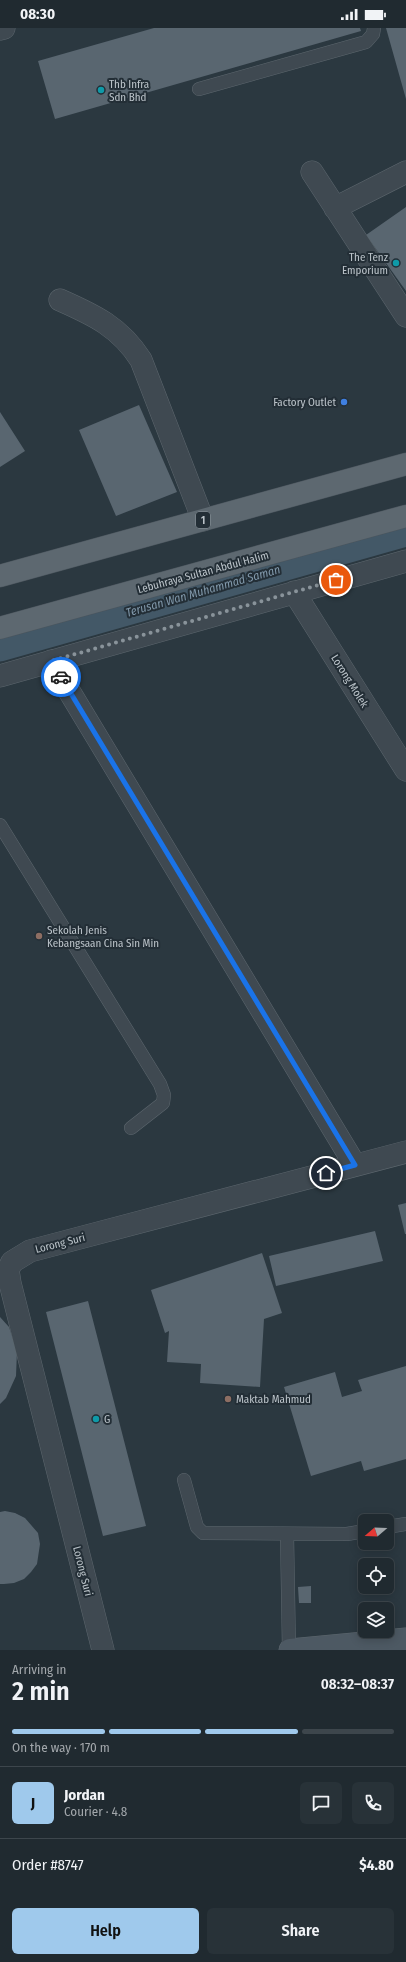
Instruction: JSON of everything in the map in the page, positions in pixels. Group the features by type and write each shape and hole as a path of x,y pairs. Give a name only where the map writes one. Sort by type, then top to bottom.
{"main road":[{"name":"1","path":"0,576 406,464"},
{"name":"Lebuhraya Sultan Abdul Halim","path":"0,628 406,516"},
{"path":"289,1650 406,1639"}],"street":[{"path":"0,29 4,28"},
{"path":"312,172 406,316"},
{"path":"335,208 406,172"},
{"path":"60,300 96,316 114,329 133,348 141,360 203,520"},
{"path":"0,676 406,560"},
{"name":"Lorong Molek","path":"294,592 406,770"},
{"path":"51,661 355,1165"},
{"name":"Lorong Suri","path":"104,1650 8,1270 12,1262 30,1250 406,1152"}],"lane":[{"path":"199,89 366,42 373,34 374,28"},
{"path":"0,825 160,1084 164,1095 162,1103 131,1128"},
{"path":"184,1480 198,1527 203,1533 348,1534 358,1532"},
{"path":"394,1527 406,1524"},
{"path":"287,1534 289,1650"}],"building":[{"name":"Thb Infra Sdn Bhd","path":"154,28 360,28 361,31 55,119 38,61"},
{"path":"386,28 406,28 406,99"},
{"name":"The Tenz Emporium","path":"406,207 406,291 366,235"},
{"path":"139,405 177,492 116,516 79,430"},
{"path":"0,412 25,451 0,467"},
{"path":"406,1203 406,1234 405,1234 398,1205"},
{"path":"375,1231 383,1261 276,1286 269,1256"},
{"path":"262,1253 282,1313 264,1319 260,1387 200,1383 201,1364 167,1362 169,1331 165,1333 151,1290"},
{"name":"G","path":"88,1301 146,1526 103,1536 46,1312"},
{"path":"0,1317 9,1327 17,1351 16,1376 6,1398 0,1404"},
{"path":"406,1366 406,1459 364,1471 361,1461 311,1476 284,1387 335,1372 342,1397 362,1391 358,1380"},
{"path":"5,1511 15,1513 25,1518 38,1533 40,1544 37,1564 24,1579 14,1583 0,1584 0,1512"},
{"path":"311,1586 311,1603 299,1603 298,1587"}],"waterway":[{"name":"Terusan Wan Muhammad Saman","path":"0,649 406,534"}],"way so far":[{"path":"61,677 51,661 336,580"}],"place":[{"name":"Thb Infra Sdn Bhd","path":"101,90"},
{"name":"The Tenz Emporium","path":"396,263"},
{"name":"Factory Outlet","path":"344,402"},
{"name":"Sekolah Jenis Kebangsaan Cina Sin Min","path":"39,936"},
{"name":"Maktab Mahmud","path":"228,1399"},
{"name":"G","path":"96,1419"}],"route":[{"path":"61,677 355,1165 326,1173"}]}
